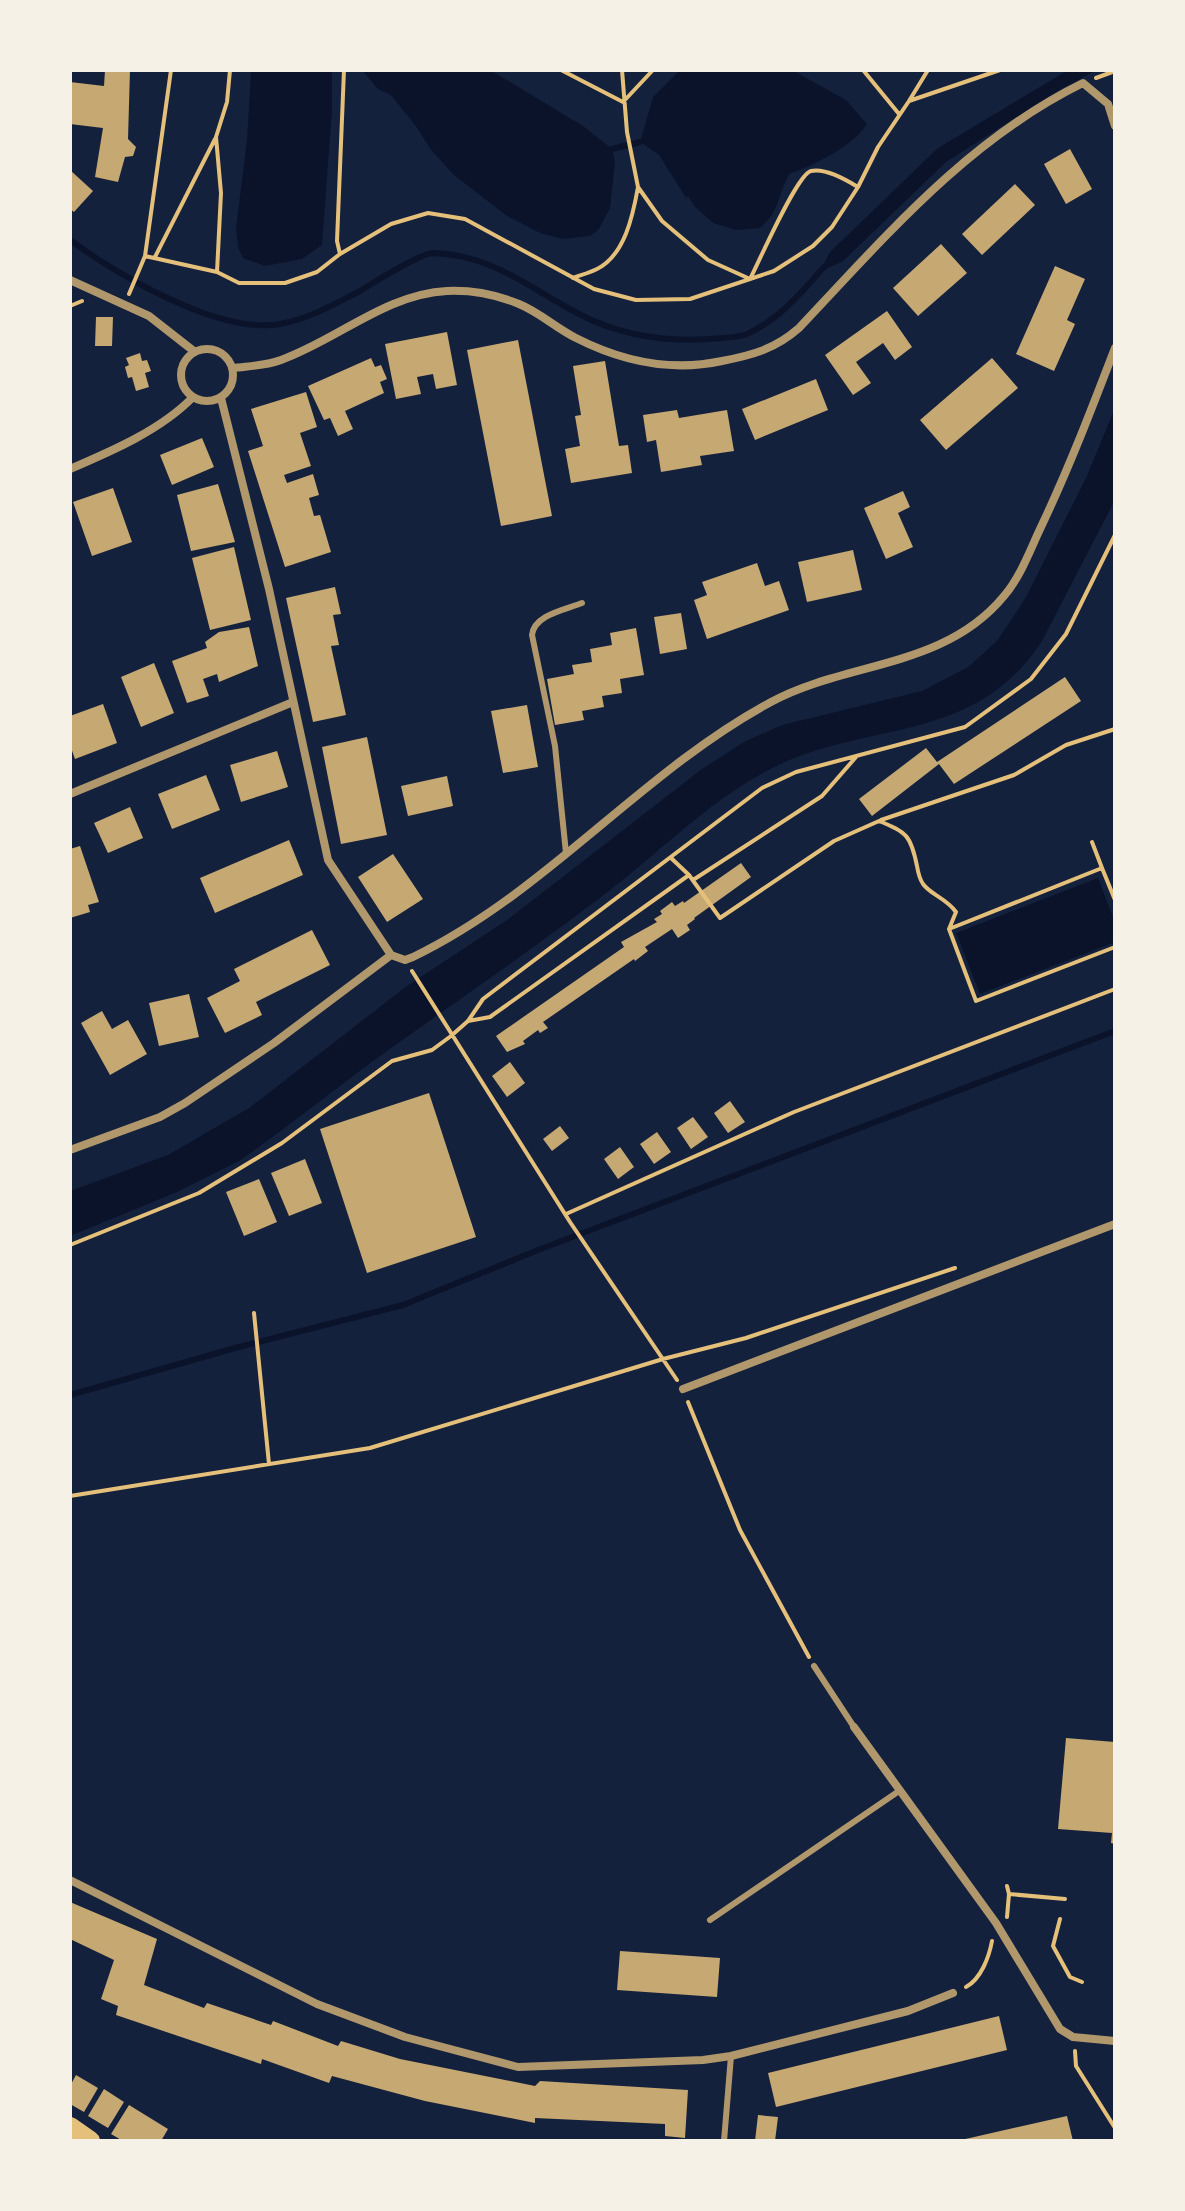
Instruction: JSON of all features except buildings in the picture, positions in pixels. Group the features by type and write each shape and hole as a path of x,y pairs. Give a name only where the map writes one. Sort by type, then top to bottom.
{"main road":[{"path":"70,2127 90,2141"}],"street":[{"path":"233,368 278,361 407,298 452,291 520,304 573,337 649,364 701,366 767,350 799,328 947,174 1034,110 1083,83 1108,104 1115,126"},
{"path":"70,280 149,316 195,352"},
{"path":"221,398 269,589 328,860 391,955 405,960 453,935 499,905 683,757 754,711 806,687 916,655 957,634 992,608 1014,582 1061,486 1115,348"},
{"path":"202,349 218,351 233,368 231,385 221,398 206,402 193,397 182,383 181,374 188,357 202,349"},
{"path":"70,469 177,414 193,397"},
{"path":"70,794 293,702"},
{"path":"70,1150 160,1117 185,1103 274,1043 391,955"},
{"path":"683,1389 1115,1224"},
{"path":"854,1727 1006,1940 1060,2029 1073,2037 1115,2041"},
{"path":"70,1880 317,2004 405,2037 518,2067 703,2060 731,2056 908,2011 953,1993"}],"lane":[{"path":"566,853 555,746 532,635 533,626 540,620 582,603"},
{"path":"814,1666 854,1727"},
{"path":"710,1920 899,1791"},
{"path":"724,2141 731,2056"}],"path":[{"path":"129,294 145,256 171,70"},
{"path":"155,257 216,137 227,102 230,70"},
{"path":"340,254 337,241 344,70"},
{"path":"561,70 623,102"},
{"path":"622,70 627,132 638,187 662,221 708,260 750,279"},
{"path":"623,102 653,70"},
{"path":"863,70 900,115"},
{"path":"145,256 217,272 239,283 285,283 317,272 340,254 391,224 428,213 465,219 594,289 636,300 690,299 774,271 813,246 832,227 858,187 878,147 928,70"},
{"path":"909,101 1000,70"},
{"path":"216,137 221,193 217,272"},
{"path":"750,279 795,187 806,173 814,170 832,174 858,187"},
{"path":"573,278 599,268 613,254 625,235 638,187"},
{"path":"70,1245 199,1193 282,1143 392,1061 432,1050 468,1021 483,999 762,788 796,772 965,727 1031,679 1066,634 1115,535"},
{"path":"671,858 691,877 720,918 834,841 879,821 1014,775 1066,745 1115,729"},
{"path":"468,1021 490,1017 691,877 822,796 857,755"},
{"path":"879,821 899,829 912,841 920,880 926,888 947,900 956,912 949,929 976,1001 1115,947"},
{"path":"1092,842 1115,900"},
{"path":"949,929 1102,868"},
{"path":"410,968 570,1222 683,1389 740,1530 814,1666"},
{"path":"566,1214 794,1112 1115,989"},
{"path":"70,1496 370,1448 663,1359 746,1338 957,1268"},
{"path":"254,1313 269,1464"},
{"path":"1006,1940 1007,1886"},
{"path":"1009,1894 1065,1899"},
{"path":"1060,1919 1053,1946 1070,1977 1082,1982"},
{"path":"972,1984 989,1958"},
{"path":"1073,2037 1076,2066 1115,2128"}],"water":[{"path":"251,70 332,70 322,245 302,259 265,266 243,258 236,228 247,140"},
{"path":"362,70 490,70 583,126 612,149 615,162 610,208 599,229 590,236 562,239 540,233 507,216 454,175 432,151 391,95 378,89"},
{"path":"680,70 792,70 846,100 867,124 843,148 789,174 775,209 760,228 736,230 713,223 694,206 659,155 640,142 653,97"},
{"path":"1068,70 1097,70 1059,90 946,162 842,262 820,271 830,252 938,148"},
{"path":"1115,408 1115,500 1042,641 1014,675 983,699 949,715 801,756 743,785 574,917 239,1161 177,1192 70,1236 70,1191 168,1155 249,1108 407,986 507,920 702,769 744,742 782,725 922,691 968,667 997,641 1026,597 1086,478"},
{"path":"1098,878 1115,922 1115,942 980,994 956,933"}],"waterway":[{"path":"612,149 640,142"},
{"path":"70,240 141,285 170,299 228,320 255,325 290,322 330,307 407,263 433,253 455,255 493,267 581,315 615,329 669,339 732,337 747,334 770,321 824,267"},
{"path":"70,1395 403,1305 538,1250 1115,1031"}]}
